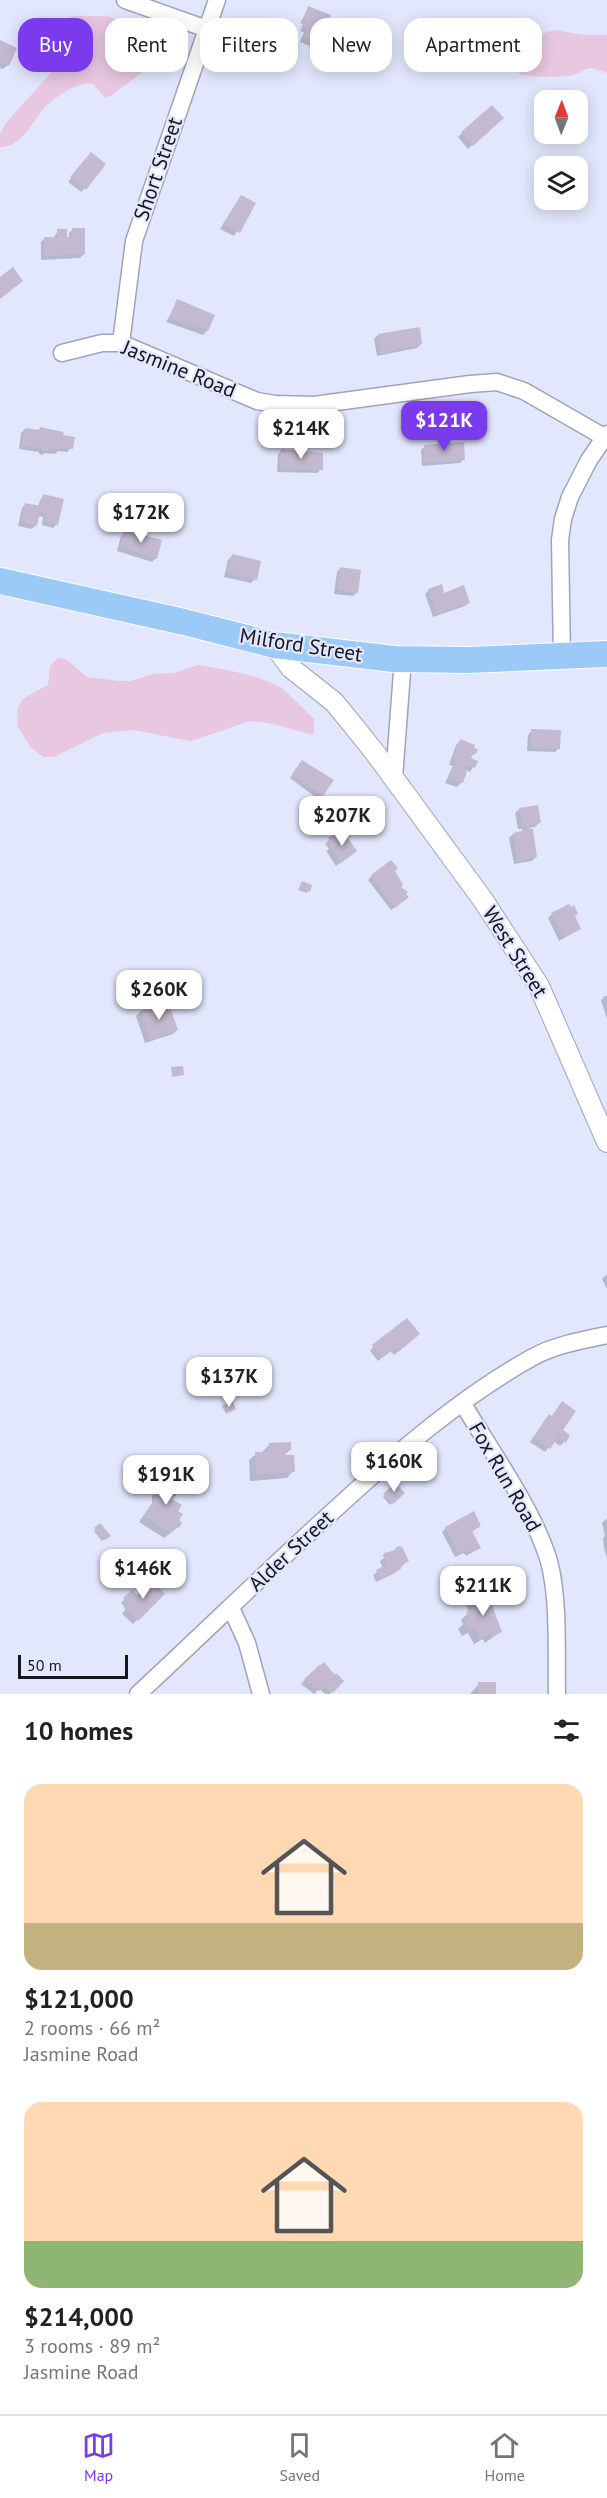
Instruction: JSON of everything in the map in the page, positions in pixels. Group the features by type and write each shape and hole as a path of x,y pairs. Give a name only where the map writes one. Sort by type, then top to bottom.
{"main road":[{"name":"Milford Street","path":"0,580 274,645 403,659 469,660 607,654"}],"street":[{"path":"125,0 200,27"},
{"name":"Short Street","path":"211,18 217,0"},
{"name":"Short Street","path":"121,343 134,241 200,49"},
{"name":"Jasmine Road","path":"62,353 102,343 121,343 257,401 275,404 314,405 497,382 524,391 605,436"},
{"path":"562,656 560,540 563,519 579,478 605,436"},
{"name":"West Street","path":"274,645 291,668 334,702 394,778 483,900 539,986 607,1142"},
{"path":"394,778 403,659"},
{"name":"Alder Street","path":"138,1694 282,1557 401,1450 463,1404 535,1356 581,1340 607,1335"},
{"name":"Fox Run Road","path":"463,1404 528,1513 547,1554 554,1596 557,1694"},
{"path":"231,1608 247,1643 261,1694"}],"shaded area":[{"path":"72,16 108,16 112,18 105,18 105,72 142,72 111,96 104,97 94,85 89,83 67,90 48,104 22,137 8,146 0,147 0,134 6,123 52,72 93,72 93,18 70,18"},
{"path":"555,30 584,35 607,35 607,73 588,69 561,77 520,74 518,72 542,72 542,34"},
{"path":"58,658 66,659 87,677 119,681 130,681 153,674 174,673 198,665 256,677 281,687 314,719 314,735 268,723 250,721 191,741 133,730 103,733 54,757 44,757 31,748 17,725 18,707 24,698 48,685 50,666"}],"building":[{"path":"308,6 331,15 330,18 310,18 310,41 303,38 307,28 303,27 306,20 303,19"},
{"path":"0,40 17,48 9,66 0,62"},
{"path":"492,105 504,118 473,146 461,132"},
{"path":"91,152 106,164 86,190 70,177"},
{"path":"241,195 256,203 240,233 223,224"},
{"path":"72,228 85,228 85,254 44,256 44,237 57,237 57,229 67,229 67,237 72,237"},
{"path":"13,267 23,281 0,299 0,277"},
{"path":"177,299 215,315 208,331 169,318"},
{"path":"420,327 422,344 381,353 378,334"},
{"path":"40,427 75,437 73,449 61,447 61,450 42,451 42,448 22,446 25,428 39,430"},
{"path":"464,442 465,460 425,463 424,445"},
{"path":"281,449 323,453 323,470 280,468"},
{"path":"43,494 64,499 58,525 45,522 47,514 40,512 37,526 21,522 25,503 41,506"},
{"path":"124,530 162,540 157,559 120,547"},
{"path":"232,554 261,561 257,580 227,573"},
{"path":"340,567 361,570 358,593 337,590"},
{"path":"442,584 444,593 464,585 470,603 437,614 428,589"},
{"path":"531,729 561,730 560,749 531,748"},
{"path":"460,739 475,745 474,748 478,749 471,758 478,761 475,768 466,765 464,770 467,771 463,783 448,779 456,762 452,761"},
{"path":"302,760 334,780 323,796 292,774"},
{"path":"538,805 541,823 529,825 530,829 533,829 537,857 517,861 513,833 526,830 526,826 522,826 519,808"},
{"path":"339,831 342,837 346,835 357,851 341,863 329,846 332,844 328,838"},
{"path":"391,860 398,868 395,871 403,885 401,887 408,892 406,894 409,897 395,908 371,875"},
{"path":"302,881 312,885 310,892 299,888"},
{"path":"569,904 571,907 574,905 578,914 575,916 581,929 564,938 551,913"},
{"path":"168,1001 178,1030 149,1040 140,1011"},
{"path":"183,1066 184,1075 172,1077 171,1067"},
{"path":"407,1318 420,1334 398,1352 395,1348 382,1358 372,1345"},
{"path":"232,1401 236,1409 226,1414 222,1406"},
{"path":"562,1401 576,1411 563,1430 570,1435 566,1443 558,1437 550,1449 533,1438 549,1414 552,1416"},
{"path":"291,1442 291,1450 287,1450 285,1455 294,1455 295,1472 256,1475 255,1452 269,1452 269,1443"},
{"path":"158,1478 176,1479 176,1496 172,1496 172,1499 182,1505 178,1511 183,1514 179,1520 182,1523 179,1528 176,1525 171,1533 144,1516 156,1496 166,1503 168,1497 158,1496"},
{"path":"395,1483 405,1493 393,1504 383,1494"},
{"path":"474,1511 481,1526 472,1531 481,1548 471,1553 469,1550 459,1554 445,1527"},
{"path":"100,1523 111,1536 105,1540 94,1528"},
{"path":"402,1547 409,1561 400,1566 401,1569 380,1579 376,1570 387,1564 384,1553 396,1550 395,1548"},
{"path":"122,1549 127,1556 122,1561 116,1554"},
{"path":"152,1580 165,1594 138,1621 125,1609 129,1604 123,1598 132,1590 137,1595"},
{"path":"487,1590 494,1604 492,1605 502,1632 480,1639 475,1628 469,1631 464,1621 469,1618 466,1612 476,1607 471,1598"},
{"path":"324,1662 335,1675 336,1673 344,1681 333,1693 324,1686 319,1691 304,1679"},
{"path":"478,1682 496,1682 496,1694 478,1694"}]}
